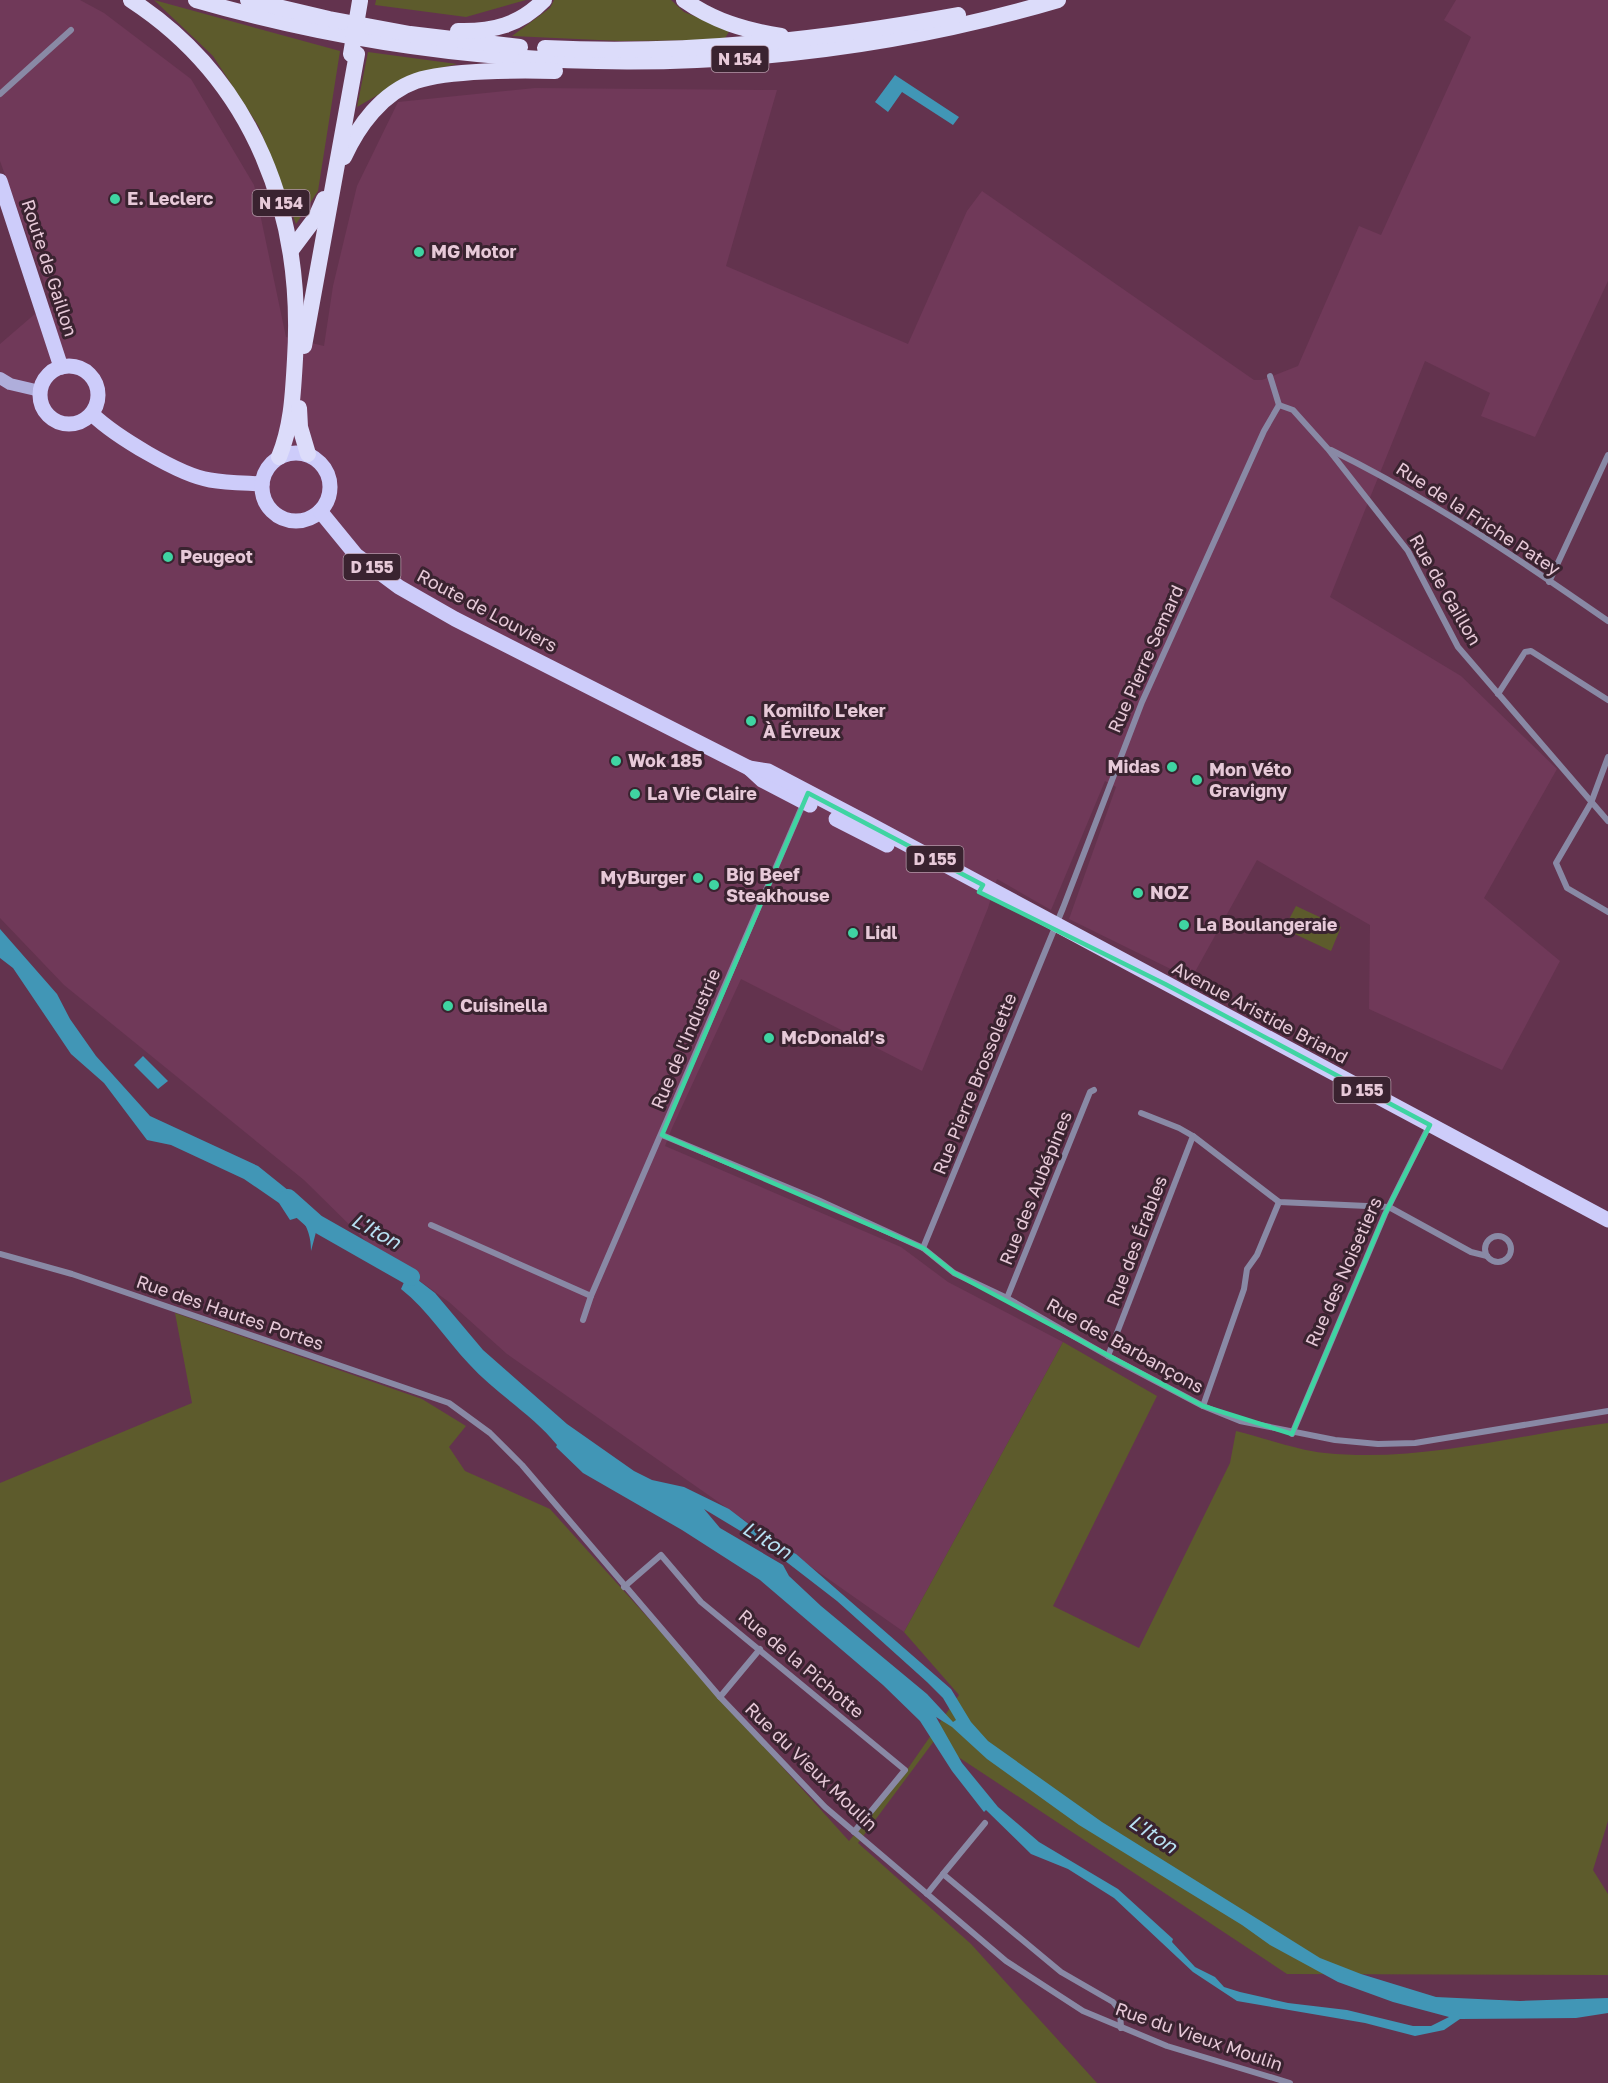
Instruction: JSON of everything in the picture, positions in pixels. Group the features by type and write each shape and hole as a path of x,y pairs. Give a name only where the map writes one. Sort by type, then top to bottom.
{"highway":[{"name":"N 154","path":"131,0 167,27 200,61 238,110 268,165 281,203 292,249 297,326 288,433 279,457"},
{"name":"N 154","path":"196,0 320,32 387,45 444,52 612,62 737,59 856,45 974,22 1058,0"},
{"name":"N 154","path":"248,0 410,34 514,47 586,50 659,50 865,32 952,16 1014,0"},
{"path":"410,34 479,31 501,27 521,19 544,0"},
{"path":"684,0 707,16 745,30 805,39"},
{"path":"308,454 300,427 302,363 363,1"},
{"path":"292,249 324,203 354,54"},
{"path":"335,174 366,120 387,98 416,81 456,75 560,70 612,62"}],"main road":[{"name":"Route de Gaillon","path":"0,181 61,367"},
{"path":"61,367 77,367 84,370 95,381 98,398 92,414 76,424 57,422 43,410 40,391 47,376 61,367"},
{"path":"0,378 10,384 40,391"},
{"path":"92,414 112,432 186,472 209,480 262,484"},
{"path":"294,452 308,454 322,465 330,484 326,504 320,511 301,520 280,517 266,503 262,484 267,468 279,457 294,452"},
{"name":"Route de Louviers","path":"320,511 356,555 399,587 455,619 592,687"},
{"name":"Avenue Aristide Briand","path":"592,687 749,768 762,780 806,798 1117,959 1608,1220"}],"street":[{"path":"0,94 71,30"},
{"path":"1270,376 1279,405"},
{"name":"Rue de Gaillon","path":"1279,405 1293,410 1328,449 1408,551 1458,647 1608,820"},
{"name":"Rue Pierre Semard","path":"1054,927 1142,702 1264,430 1279,405"},
{"name":"Rue de la Friche Patey","path":"1328,449 1385,476 1487,539 1608,621"},
{"path":"1550,582 1608,455"},
{"path":"1498,694 1525,652 1531,651 1608,700"},
{"path":"1608,757 1591,802 1556,863 1567,888 1608,912"},
{"name":"Rue de l'Industrie","path":"583,1320 591,1296 806,798"},
{"name":"Rue Pierre Brossolette","path":"923,1248 1054,927"},
{"name":"Rue des Aubépines","path":"1007,1298 1090,1092 1094,1090"},
{"path":"1141,1113 1193,1136 1279,1202 1389,1207 1471,1252 1487,1256 1493,1261 1502,1261 1508,1256 1509,1244 1504,1238 1492,1238 1485,1248 1487,1256"},
{"name":"Rue des Noisetiers","path":"1292,1434 1389,1207 1430,1125"},
{"name":"Rue des Barbançons","path":"662,1135 818,1200 923,1248 954,1273 1007,1298 1108,1356 1203,1406 1240,1421 1292,1434 1378,1444 1415,1443 1608,1411"},
{"name":"Rue des Érables","path":"1108,1356 1193,1136"},
{"path":"1203,1406 1244,1289 1247,1269 1257,1255 1279,1202"},
{"path":"431,1225 591,1296"},
{"name":"Rue des Hautes Portes","path":"0,1254 72,1274 449,1403"},
{"name":"Rue du Vieux Moulin","path":"449,1403 490,1433 522,1465 720,1697 825,1807 1006,1961 1051,1993 1121,2028 1167,2046 1290,2083"},
{"name":"Rue de la Pichotte","path":"624,1587 661,1555 701,1602 905,1770 854,1832"},
{"path":"720,1697 760,1649"},
{"path":"927,1894 985,1823"},
{"path":"943,1874 1061,1972 1113,2002 1120,2011 1121,2028"}],"highlighted area":[{"path":"808,793 983,885 979,892 1165,984 1430,1125 1385,1214 1292,1434 1203,1406 954,1273 923,1248 662,1135"}],"shaded area":[{"path":"0,0 80,0 104,13 191,79 254,185 286,337 324,346 333,286 357,186 398,102 535,88 777,90 726,266 908,344 967,211 982,191 1254,380 1262,380 1298,366 1359,226 1381,235 1471,37 1444,20 1456,0 1608,0 1608,281 1535,437 1481,416 1490,393 1425,361 1330,597 1461,676 1557,769 1484,898 1560,961 1502,1070 1369,1009 1370,925 1257,860 1191,979 1069,919 1116,787 1105,781 1051,910 997,879 988,908 922,1071 741,979 672,1128 665,1146 901,1247 948,1282 1063,1342 904,1632 507,1354 449,1302 371,1246 304,1180 64,985 0,918 0,344 36,313 53,307 0,161"},
{"path":"154,0 340,51 318,191 296,224 259,127 213,56"},
{"path":"376,0 526,0 466,17 375,5"},
{"path":"554,0 671,0 684,12 730,30 724,40 620,41 512,36 550,8"},
{"path":"368,52 457,64 412,75 357,107"},
{"path":"1296,906 1341,927 1331,951 1284,929"},
{"path":"175,1313 422,1399 466,1426 449,1447 465,1471 550,1509 849,1841 902,1777 959,1695 904,1632 1063,1342 1157,1396 1053,1606 1139,1648 1230,1463 1236,1431 1292,1447 1325,1453 1361,1455 1432,1451 1608,1423 1608,1821 1593,1870 1608,1894 1608,1975 1287,1974 934,1741 858,1843 971,1944 1097,2083 0,2083 0,1483 192,1403"}],"water":[{"path":"895,75 959,117 953,125 902,92 888,112 875,102"},
{"path":"0,929 57,994 70,1019 96,1056 150,1116 258,1166 309,1207 306,1216 320,1217 311,1251 308,1233 300,1217 290,1220 279,1203 244,1179 171,1145 147,1140 104,1083 71,1054 13,968 0,958"},
{"path":"143,1056 168,1081 158,1089 134,1065"},
{"path":"392,1260 435,1293 483,1350 567,1424 634,1471 652,1480 684,1487 729,1509 767,1538 762,1544 704,1509 720,1528 783,1565 789,1576 821,1606 927,1694 953,1722 956,1720 943,1698 927,1682 837,1601 771,1550 774,1544 796,1554 951,1689 971,1722 988,1741 1102,1822 1320,1958 1361,1974 1436,1997 1520,2001 1608,1998 1608,2013 1576,2018 1460,2019 1444,2030 1415,2036 1365,2023 1237,2001 1193,1972 1114,1898 1068,1869 1031,1854 986,1810 984,1812 952,1771 920,1721 883,1685 760,1580 682,1530 583,1473 556,1447 557,1445 536,1423 469,1364 420,1306 401,1289 405,1280 388,1268","holes":["936,1717 952,1727 987,1759 1079,1825 1242,1925 1270,1945 1338,1982 1393,2002 1449,2017 1431,2026 1413,2026 1347,2010 1288,2003 1224,1987 1215,1977 1195,1967 1172,1942 1173,1939 1118,1889 1039,1842 998,1807 962,1763"]}],"waterway":[{"name":"L'Iton","path":"288,1198 316,1223 411,1277"}],"place":[{"name":"E. Leclerc","path":"115,199"},
{"name":"MG Motor","path":"419,252"},
{"name":"Peugeot","path":"168,557"},
{"name":"Komilfo L'eker À Évreux","path":"751,721"},
{"name":"Wok 185","path":"616,761"},
{"name":"Midas","path":"1172,767"},
{"name":"Mon Véto Gravigny","path":"1197,780"},
{"name":"La Vie Claire","path":"635,794"},
{"name":"MyBurger","path":"698,878"},
{"name":"Big Beef Steakhouse","path":"714,885"},
{"name":"NOZ","path":"1138,893"},
{"name":"La Boulangeraie","path":"1184,925"},
{"name":"Lidl","path":"853,933"},
{"name":"Cuisinella","path":"448,1006"},
{"name":"McDonald’s","path":"769,1038"}]}
